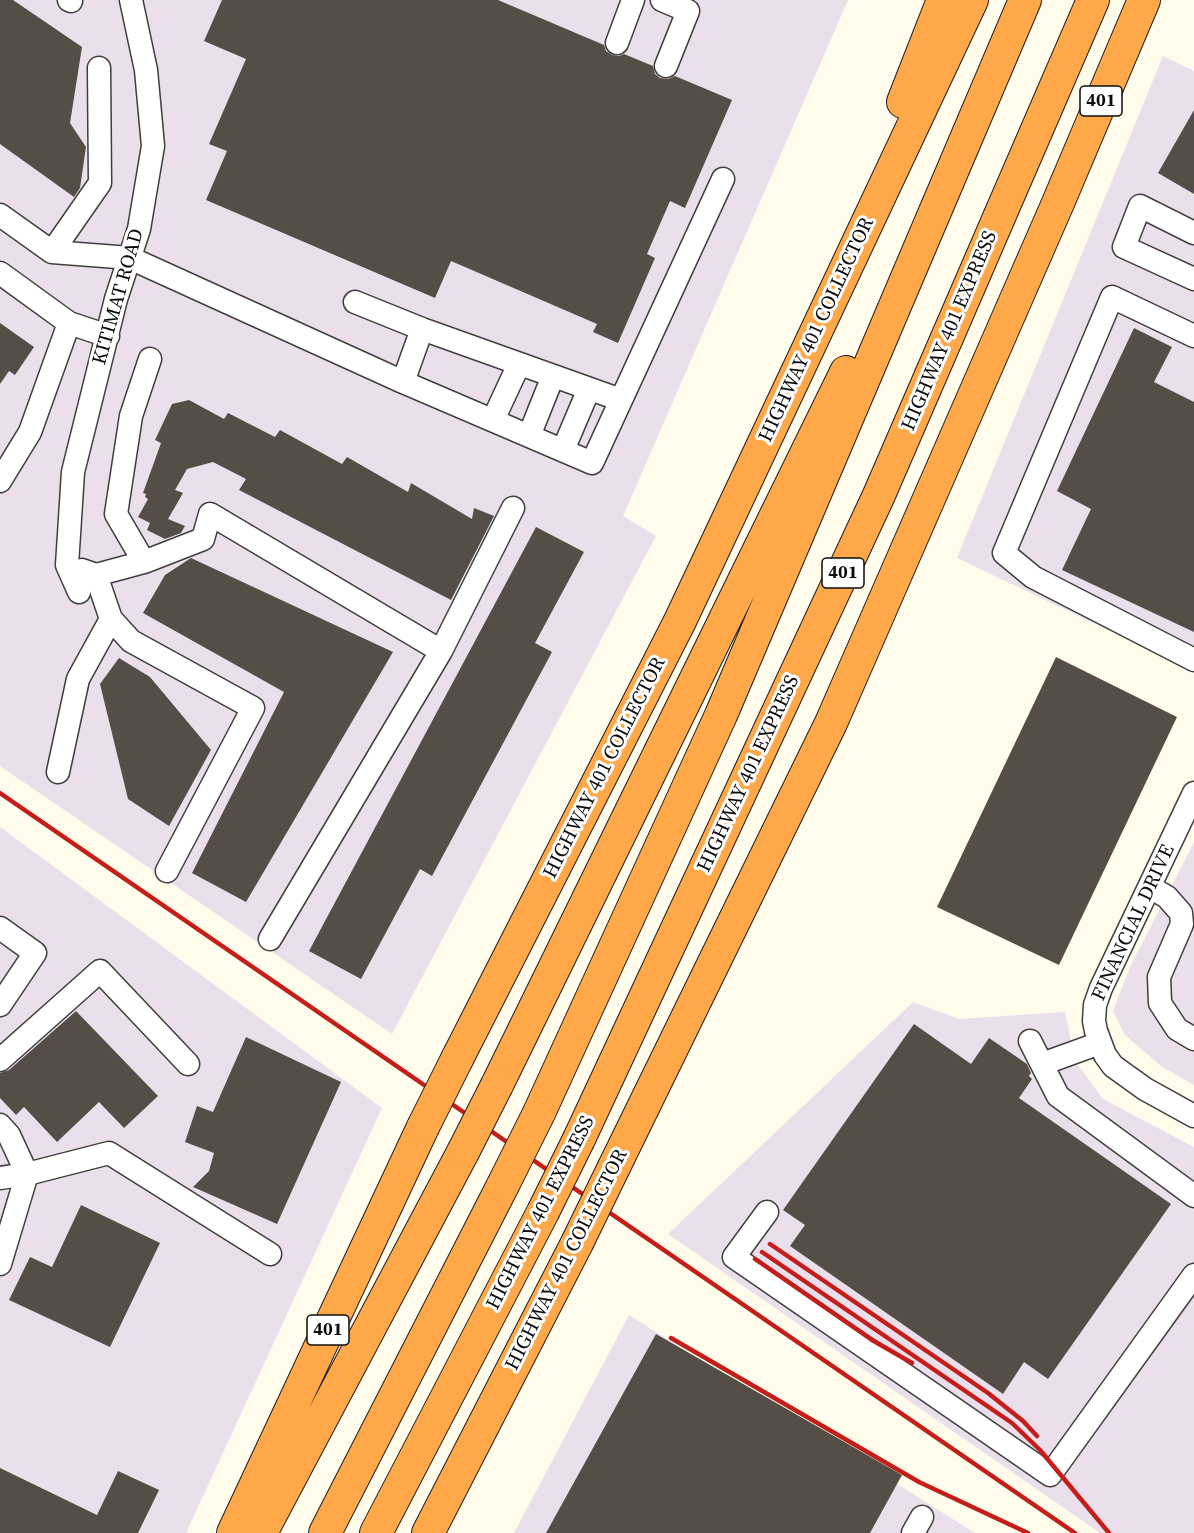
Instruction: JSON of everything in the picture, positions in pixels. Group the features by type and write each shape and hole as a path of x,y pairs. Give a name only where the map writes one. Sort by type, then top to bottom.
{"highway":[{"path":"680,621 894,124 944,0"},
{"name":"HIGHWAY 401 COLLECTOR","path":"233,1533 423,1127 680,621 972,0"},
{"path":"325,1533 539,1113 722,715 1025,0"},
{"name":"HIGHWAY 401 EXPRESS","path":"376,1533 579,1139 879,495 1093,0"},
{"name":"HIGHWAY 401 COLLECTOR","path":"428,1533 577,1243 831,723 1144,0"},
{"path":"1058,203 1158,0"},
{"path":"261,1533 497,1085 993,73"}],"street":[{"name":"KITIMAT ROAD","path":"79,592 67,565 73,472 108,336 139,229 153,146 146,70 131,0"},
{"path":"618,43 633,0"},
{"path":"662,0 688,11 666,66"},
{"path":"52,252 100,183 99,68"},
{"path":"0,214 52,252 130,258 403,382 592,463 723,179"},
{"path":"1194,233 1140,206 1124,247 1194,279"},
{"path":"0,273 69,323 108,336"},
{"path":"1194,336 1112,297 1004,553 1033,576 1194,660"},
{"path":"355,302 422,329 621,400"},
{"path":"0,481 30,432 69,323"},
{"path":"403,382 422,329"},
{"path":"144,562 116,514 131,416 150,359"},
{"path":"493,420 519,364"},
{"path":"529,436 553,376"},
{"path":"563,450 589,389"},
{"path":"270,939 441,651 513,508"},
{"path":"67,565 96,574 144,562 203,539 210,514 441,651"},
{"path":"96,574 111,619 131,641 253,708 167,871"},
{"path":"58,772 78,680 111,619"},
{"name":"FINANCIAL DRIVE","path":"1194,793 1125,936 1095,1005 1094,1021 1105,1055 1113,1066 1145,1089 1194,1116"},
{"path":"1150,887 1167,897 1181,913 1182,924 1159,977 1160,1003 1178,1029 1194,1039"},
{"path":"0,928 35,953 0,1005"},
{"path":"0,1060 100,971 188,1064"},
{"path":"1030,1041 1058,1096 1194,1196"},
{"path":"1042,1064 1100,1043"},
{"path":"0,1125 9,1135 27,1174 0,1264"},
{"path":"0,1178 27,1174 109,1153 270,1254"},
{"path":"767,1212 734,1257 1050,1475 1194,1275"}],"shaded area":[{"path":"0,0 848,0 623,516 656,536 392,1034 0,766"},
{"path":"1163,56 1194,71 1194,671 957,558"},
{"path":"0,827 382,1108 186,1533 0,1533"},
{"path":"1194,842 1194,1085 1161,1066 1125,1035 1113,1011 1130,967"},
{"path":"913,1002 959,1019 1065,1012 1075,1061 1103,1099 1194,1147 1194,1533 1100,1533 668,1234"},
{"path":"629,1315 975,1533 514,1533"}],"building":[{"path":"0,0 13,0 82,47 70,123 86,147 80,188 74,197 0,144"},
{"path":"222,0 498,0 604,45 606,51 612,55 624,54 653,66 655,74 660,78 668,79 675,76 732,100 685,208 670,201 647,254 655,258 618,343 593,332 597,324 451,261 435,298 206,200 227,151 209,144 246,59 204,41"},
{"path":"1194,110 1194,194 1158,173"},
{"path":"0,323 34,347 15,375 9,371 0,384"},
{"path":"1134,328 1172,347 1154,382 1194,402 1194,632 1062,570 1091,509 1057,491"},
{"path":"189,400 224,419 228,413 275,437 280,430 342,464 347,457 408,492 411,483 472,519 474,508 494,516 451,600 239,490 246,479 213,462 187,469 175,490 183,493 168,519 185,526 181,533 165,539 147,530 150,523 138,517 148,499 143,493 161,443 155,440 172,404"},
{"path":"536,527 584,552 535,643 552,652 432,876 420,869 361,979 309,951"},
{"path":"191,558 393,652 246,902 192,873 284,692 143,613 165,575"},
{"path":"1056,657 1177,717 1059,965 937,907"},
{"path":"119,658 150,677 211,750 169,826 128,799 100,684"},
{"path":"76,1011 158,1096 124,1128 99,1102 57,1142 24,1107 16,1115 0,1098 0,1073 9,1070"},
{"path":"914,1024 971,1064 989,1038 1027,1064 1031,1073 1029,1076 1032,1079 1019,1098 1171,1204 1048,1379 1024,1362 1003,1394 790,1246 805,1225 783,1210"},
{"path":"246,1037 341,1082 277,1224 193,1187 209,1171 214,1153 185,1142 197,1106 213,1112"},
{"path":"81,1205 160,1243 110,1347 9,1300 30,1257 52,1267"},
{"path":"656,1334 902,1475 870,1533 546,1533"},
{"path":"0,1468 97,1515 118,1471 159,1490 138,1533 0,1533"}],"railway":[{"path":"0,793 1075,1533"},
{"path":"770,1244 988,1393 1023,1421 1037,1436"},
{"path":"762,1252 1012,1423 1040,1450 1109,1533"},
{"path":"755,1259 872,1340 912,1363"},
{"path":"671,1338 919,1482 1028,1533"}]}
